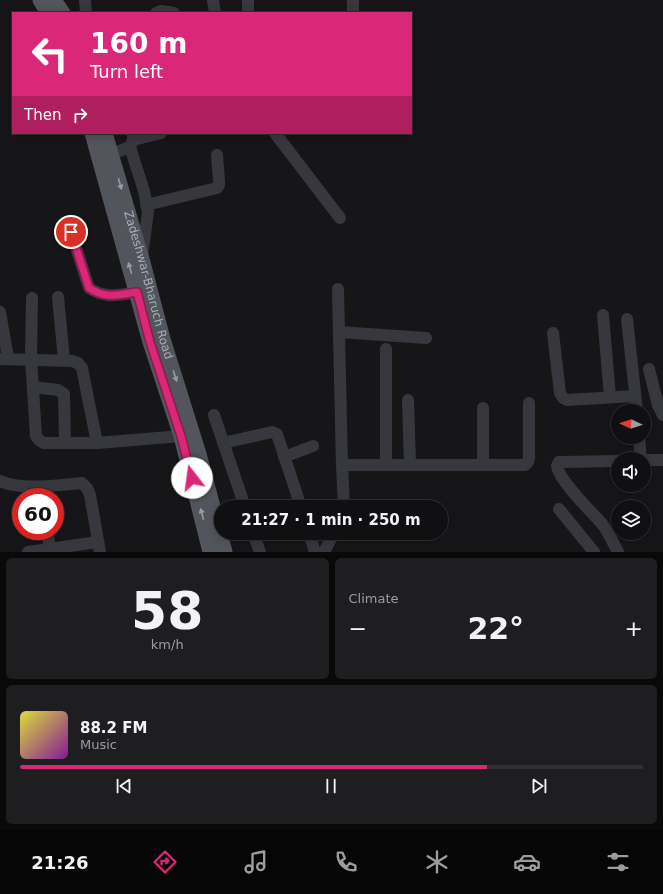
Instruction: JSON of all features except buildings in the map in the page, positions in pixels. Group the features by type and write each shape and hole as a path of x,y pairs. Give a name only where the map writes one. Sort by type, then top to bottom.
{"main road":[{"path":"40,0 47,12"},
{"path":"54,0 62,12"},
{"name":"Zadeshwar-Bharuch Road","path":"92,134 150,342 181,436 210,552"},
{"name":"Zadeshwar-Bharuch Road","path":"104,134 142,259 163,339 203,469 225,552"}],"street":[{"path":"85,0 86,12"},
{"path":"213,0 215,12"},
{"path":"248,0 248,12"},
{"path":"353,0 353,12"},
{"path":"111,154 132,140 157,134"},
{"path":"276,134 340,218"},
{"path":"132,140 148,212 142,259"},
{"path":"146,205 217,188 219,181 217,155"},
{"path":"71,232 89,288 97,294 109,296 137,292"},
{"path":"338,290 344,500"},
{"path":"58,297 64,360"},
{"path":"32,298 31,359 36,436 39,440 44,443 97,444 181,436"},
{"path":"0,312 4,358 72,361 78,363 82,368 97,444"},
{"path":"604,315 610,397"},
{"path":"627,319 636,404"},
{"path":"339,332 426,338"},
{"path":"553,333 560,393 563,398 567,400 635,396"},
{"path":"386,349 386,465"},
{"path":"649,369 658,405 663,415"},
{"path":"33,387 58,390 64,394 65,443"},
{"path":"408,400 410,465"},
{"path":"342,465 525,465 529,458 529,403"},
{"path":"483,408 483,465"},
{"path":"214,414 243,500"},
{"path":"223,443 272,432 277,434 299,500"},
{"path":"284,457 313,446"},
{"path":"651,460 663,460"},
{"path":"611,461 561,462 557,466 558,472 573,492 603,526 618,552"},
{"path":"0,481 25,488"},
{"path":"28,552 50,549 99,547 87,488 82,483 56,488"},
{"path":"559,509 594,552"},
{"path":"48,540 50,549"},
{"path":"256,540 260,552"},
{"path":"311,540 315,552"},
{"path":"324,552 330,540"}],"route":[{"path":"71,232 89,288 97,294 109,296 137,292 150,342 181,436 192,478"}]}
